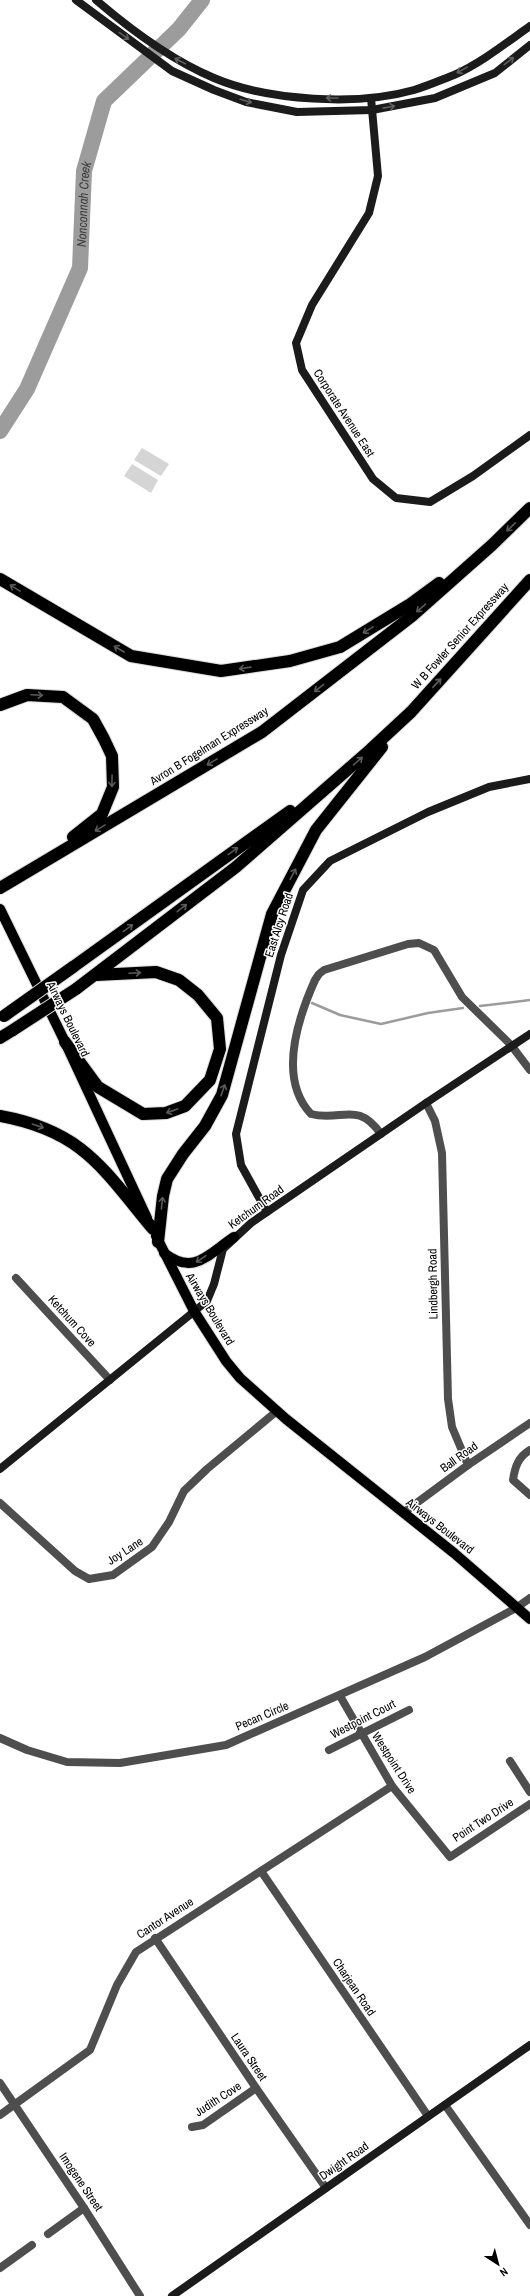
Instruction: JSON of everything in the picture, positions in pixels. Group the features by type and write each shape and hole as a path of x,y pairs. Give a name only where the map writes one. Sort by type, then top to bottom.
{"highway":[{"path":"0,579 131,656 221,671 290,661 340,647 409,605 492,545 530,508"},
{"name":"Avron B Fogelman Expressway","path":"0,888 262,732 412,616 492,545"},
{"name":"W B Fowler Senior Expressway","path":"410,712 530,580"},
{"path":"0,705 26,695 63,697 93,719 112,756 113,787 102,814 44,862"},
{"path":"0,1038 96,975 236,867 410,712"},
{"path":"160,1246 163,1196 168,1179 183,1154 205,1126 222,1095 272,914 316,830 410,712"},
{"path":"2,1017 272,822 328,786"},
{"path":"65,1042 98,1087 143,1114 166,1113 185,1106 210,1080 220,1049 217,1018 198,994 179,980 156,972 96,975"},
{"path":"0,1116 39,1126 67,1138 85,1151 153,1229"}],"main road":[{"name":"Airways Boulevard","path":"0,909 65,1042 160,1246 194,1311 235,1373 276,1411 403,1514 454,1552 530,1619"},
{"path":"160,1246 183,1264 195,1263 234,1237"}],"street":[{"path":"76,0 172,71 209,88 246,102 297,112 372,110 435,98 495,73 530,45"},
{"path":"98,2 168,54 215,78 271,94 309,98 371,98 414,90 455,74 490,55 530,26"},
{"name":"Corporate Avenue East","path":"371,98 378,176 369,213 312,305 296,343 302,370 373,479 396,498 430,502 473,476 530,435"},
{"name":"East Alcy Road","path":"267,1212 241,1165 236,1134 281,955 303,890 330,861 428,812 489,787 530,779"},
{"path":"381,1134 367,1118 348,1114 316,1116 307,1111 302,1101 296,1085 293,1066 294,1047 299,1023 309,993 319,974 408,944 419,942 426,945 434,950 442,961 462,997 511,1045 530,1070"},
{"name":"Ketchum Road","path":"0,1469 207,1301 214,1284 224,1250 234,1237 267,1212 511,1045 530,1034"},
{"name":"Lindbergh Road","path":"426,1103 435,1121 442,1153 448,1399 452,1427 468,1465"},
{"name":"Ketchum Cove","path":"16,1278 110,1380"},
{"name":"Joy Lane","path":"0,1503 75,1571 89,1579 113,1575 152,1548 170,1522 184,1491 276,1411"},
{"name":"Ball Road","path":"403,1514 468,1465 530,1423"},
{"path":"530,1450 522,1455 515,1467 513,1480 530,1495"},
{"name":"Pecan Circle","path":"0,1738 27,1750 67,1762 120,1762 226,1745 340,1696 425,1657 516,1608 530,1598"},
{"name":"Westpoint Drive","path":"340,1696 392,1786 450,1856"},
{"name":"Westpoint Court","path":"329,1750 360,1733 409,1710"},
{"path":"510,1761 530,1792"},
{"name":"Cantor Avenue","path":"0,2115 15,2106 90,2050 117,1986 136,1952 155,1938 392,1786"},
{"name":"Point Two Drive","path":"450,1856 530,1804"},
{"name":"Charjean Road","path":"261,1871 428,2116"},
{"name":"Laura Street","path":"155,1938 256,2088 326,2188"},
{"name":"Dwight Road","path":"172,2296 530,2046"},
{"name":"Imogene Street","path":"0,2083 84,2208 140,2296"},
{"name":"Judith Cove","path":"192,2127 203,2125 256,2088"},
{"path":"445,2105 530,2225"},
{"path":"48,2234 84,2208"},
{"path":"0,2268 32,2245"}],"shaded area":[{"path":"142,448 169,464 161,476 134,460"},
{"path":"132,464 158,480 151,493 124,476"}],"waterway":[{"name":"Nonconnah Creek","path":"0,431 27,389 80,268 84,171 104,101 179,29 202,0"},
{"path":"480,1006 530,1000"},
{"path":"312,1003 340,1015 381,1024 428,1013 463,1008"}]}
